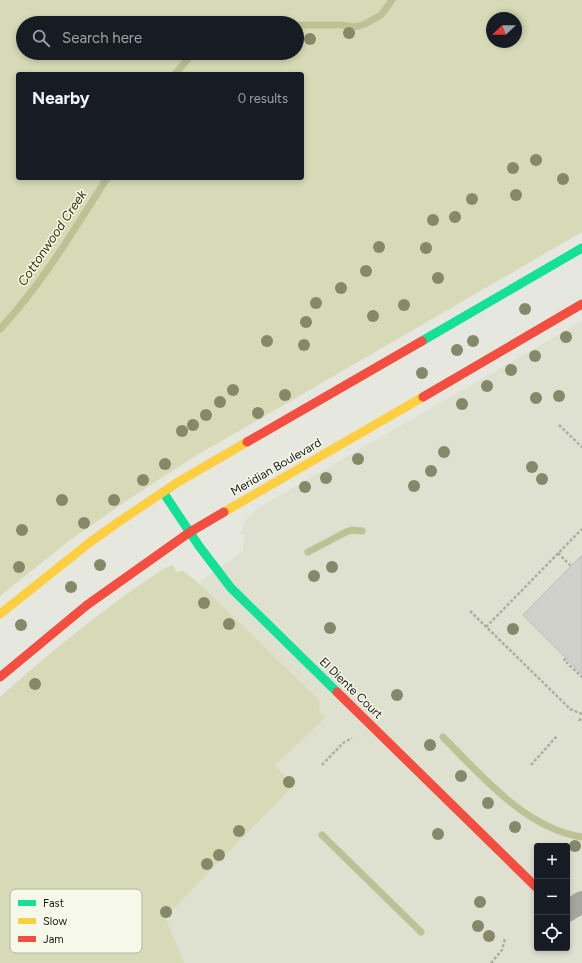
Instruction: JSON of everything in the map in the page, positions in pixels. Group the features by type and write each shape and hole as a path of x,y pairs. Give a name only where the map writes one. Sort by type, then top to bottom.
{"main road":[{"path":"0,614 89,543 163,492 582,248"},
{"name":"Meridian Boulevard","path":"0,677 87,605 190,532 582,304"},
{"name":"El Diente Court","path":"163,492 231,588 534,885"}],"street":[{"path":"570,908 582,902"}],"path":[{"path":"559,425 582,447"},
{"path":"486,627 582,529"},
{"path":"558,553 571,566"},
{"path":"470,611 570,709 582,715 579,721"},
{"path":"566,659 564,660 582,677"},
{"path":"531,765 558,736"},
{"path":"322,765 343,743 352,738 356,738"},
{"path":"491,963 502,950 505,939"}],"shaded area":[{"path":"582,321 582,963 0,963 0,697 76,633 163,569 173,565 176,572 182,571 186,573 198,583 243,551 244,534 240,535 245,521 256,509"}],"green space":[{"path":"0,0 582,0 582,232 194,457 126,501 69,541 0,596"},
{"path":"173,565 176,572 182,571 186,573 206,590 317,698 320,704 319,711 325,718 275,765 293,786 165,917 184,963 0,963 0,697 59,646 100,614 163,569"}],"building":[{"path":"582,555 582,674 523,615"}],"waterway":[{"name":"Cottonwood Creek","path":"304,25 342,25 355,27 365,24 381,15 392,0"},
{"name":"Cottonwood Creek","path":"177,72 187,60"},
{"name":"Cottonwood Creek","path":"0,329 44,275 106,180"},
{"path":"308,552 346,532 352,530 362,531"},
{"path":"443,737 473,768 523,812 561,832 582,837"},
{"path":"322,835 421,932"}],"traffic: fast":[{"path":"422,341 582,248"},
{"path":"163,492 199,546 231,588 337,692"}],"traffic: slow":[{"path":"224,512 423,397"},
{"path":"0,614 89,543 117,523 178,482 247,442"}],"traffic: jam":[{"path":"423,397 582,304"},
{"path":"247,442 422,341"},
{"path":"0,677 87,605 190,532 224,512"},
{"path":"337,692 534,885"}]}
